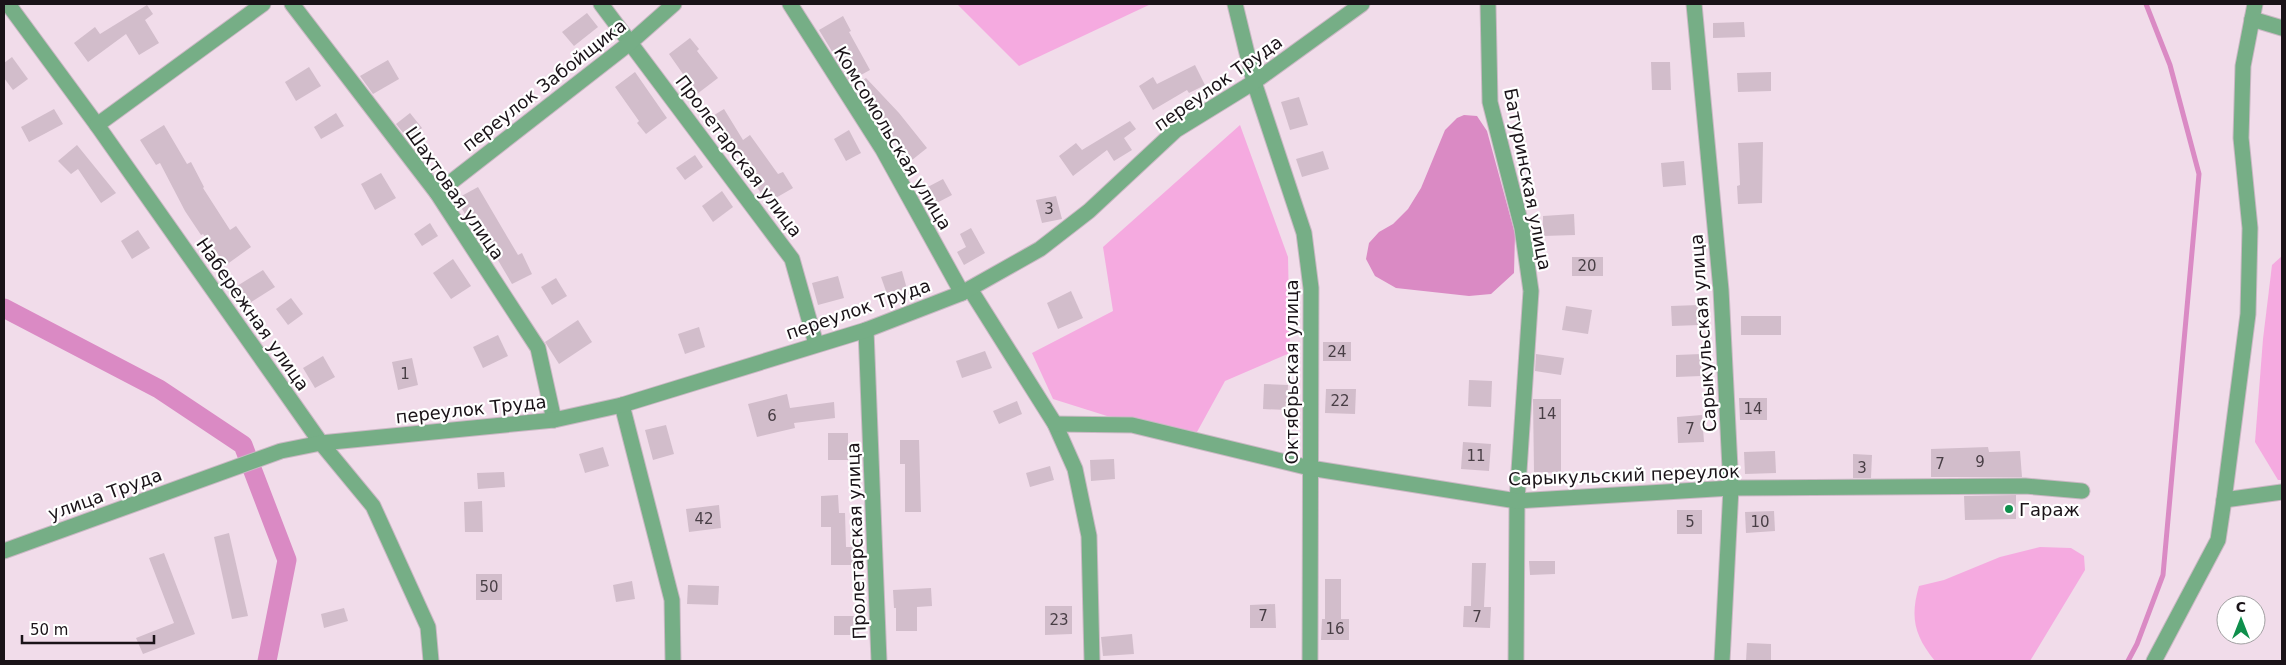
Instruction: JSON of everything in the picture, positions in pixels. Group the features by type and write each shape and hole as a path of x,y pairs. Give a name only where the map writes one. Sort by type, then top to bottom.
{"street":[{"name":"Набережная улица","path":"8,4 97,126 321,443 372,506 428,627 431,661"},
{"path":"97,126 264,4"},
{"name":"Шахтовая улица","path":"292,4 437,194 538,348 554,420"},
{"name":"Пролетарская улица","path":"602,4 792,259 816,344"},
{"name":"переулок Забойщика","path":"437,194 631,42 674,4"},
{"name":"Комсомольская улица","path":"790,4 883,150 966,291 1055,424 1076,469 1089,536 1092,661"},
{"name":"Октябрьская улица","path":"1235,4 1254,82 1304,234 1311,288 1310,661"},
{"name":"переулок Труда","path":"281,451 321,443 554,420 622,404 866,330 966,291 1040,249 1089,210 1176,130 1254,82 1362,4"},
{"name":"Батуринская улица","path":"1488,4 1490,102 1522,228 1531,291 1517,501 1516,661"},
{"name":"Сарыкульская улица","path":"1694,4 1721,290 1731,488 1722,661"},
{"path":"2154,661 2218,540 2248,314 2250,228 2241,138 2243,66 2255,4"},
{"path":"2252,19 2282,28"},
{"name":"Пролетарская улица","path":"866,330 879,661"},
{"path":"622,404 672,600 673,661"},
{"name":"Сарыкульский переулок","path":"1055,424 1132,425 1310,468 1517,501 1731,488 2026,486 2082,491"},
{"name":"улица Труда","path":"4,551 281,451"},
{"path":"2224,500 2282,492"}],"shaded area":[{"path":"957,4 1151,4 1019,66"},
{"path":"1464,115 1477,116 1487,131 1515,234 1514,273 1491,294 1469,296 1396,288 1375,276 1366,259 1369,243 1379,232 1393,224 1408,209 1421,188 1445,130 1457,118"},
{"path":"1240,125 1288,257 1290,353 1225,381 1197,432 1107,416 1053,399 1032,353 1113,311 1103,247"},
{"path":"2282,256 2282,480 2278,480 2255,442 2263,339 2272,265"},
{"path":"2040,547 2071,548 2084,556 2085,570 2030,661 1935,661 1922,643 1916,625 1915,607 1919,586 1944,580 2000,557"}],"building":[{"path":"147,5 153,14 145,20 159,43 139,55 126,34 88,62 74,43 95,27 100,34"},
{"path":"587,13 598,27 574,46 562,32"},
{"path":"843,16 851,31 849,32 870,70 850,81 819,30"},
{"path":"1744,22 1745,37 1713,38 1713,23"},
{"path":"690,38 699,49 697,51 718,78 697,94 669,54"},
{"path":"12,57 28,79 13,90 4,78 4,63"},
{"path":"388,60 399,79 373,94 360,76"},
{"path":"1651,62 1670,62 1671,90 1652,90"},
{"path":"1195,65 1205,85 1189,93 1187,90 1153,110 1139,86 1153,77 1157,84"},
{"path":"309,67 321,86 296,101 285,82"},
{"path":"635,72 667,118 646,134 615,87"},
{"path":"1771,72 1771,91 1738,92 1737,73"},
{"path":"866,78 899,113 927,148 907,164 895,150 899,147 870,113 876,107 861,81"},
{"path":"1299,97 1308,125 1290,130 1281,102"},
{"path":"54,109 63,124 29,142 21,127"},
{"path":"724,109 743,140 750,135 778,174 783,172 793,188 767,203 757,187 760,185 711,117"},
{"path":"336,113 344,126 321,139 314,127"},
{"path":"410,113 422,128 408,139 396,124"},
{"path":"1130,121 1136,129 1124,138 1132,150 1114,161 1107,150 1073,176 1059,156 1076,143 1082,150"},
{"path":"164,125 187,164 191,162 203,188 230,230 236,226 251,247 226,265 203,234 201,235 185,211 160,163 156,165 140,140"},
{"path":"849,130 861,153 846,161 834,139"},
{"path":"1763,142 1762,203 1738,204 1737,186 1740,185 1738,143"},
{"path":"77,145 116,193 101,203 78,169 71,174 58,161"},
{"path":"1323,151 1329,169 1302,177 1296,159"},
{"path":"695,155 703,167 685,180 676,168"},
{"path":"1684,161 1686,185 1663,187 1661,163"},
{"path":"381,173 396,198 375,210 361,184"},
{"path":"943,179 952,195 929,207 920,191"},
{"path":"478,187 518,255 522,253 532,274 512,284 472,216 468,219 456,199"},
{"path":"722,191 733,207 713,222 702,206"},
{"path":"1056,196 1062,219 1042,223 1036,200"},
{"path":"1574,214 1575,235 1543,236 1543,216"},
{"path":"430,223 438,236 422,246 414,234"},
{"path":"971,228 985,253 964,265 957,252 966,247 960,234"},
{"path":"138,230 150,248 132,259 121,241"},
{"path":"1572,257 1603,257 1603,276 1572,276"},
{"path":"453,259 471,286 451,299 433,273"},
{"path":"263,270 275,287 248,304 237,286"},
{"path":"902,271 907,289 887,294 881,277"},
{"path":"838,276 844,298 818,305 812,283"},
{"path":"556,278 567,296 552,305 541,287"},
{"path":"1071,291 1083,318 1058,329 1047,303"},
{"path":"291,298 303,314 288,325 276,309"},
{"path":"1699,305 1700,325 1672,326 1671,306"},
{"path":"1566,306 1592,310 1588,334 1562,330"},
{"path":"1741,316 1781,316 1781,335 1741,335"},
{"path":"578,320 592,342 559,364 545,342"},
{"path":"699,327 705,347 685,354 678,334"},
{"path":"498,335 508,356 483,368 473,347"},
{"path":"1323,342 1351,342 1351,361 1323,361"},
{"path":"985,351 992,368 962,378 956,361"},
{"path":"1536,354 1564,358 1561,375 1535,371"},
{"path":"1701,354 1701,376 1676,377 1676,355"},
{"path":"323,356 335,377 315,388 303,368"},
{"path":"412,358 418,385 398,390 392,362"},
{"path":"1469,380 1492,381 1491,407 1468,406"},
{"path":"1264,384 1288,385 1287,410 1263,409"},
{"path":"1326,389 1356,389 1355,414 1325,413"},
{"path":"787,394 790,408 834,402 835,418 794,423 795,428 757,437 748,404"},
{"path":"1739,398 1767,398 1767,420 1740,420"},
{"path":"1533,399 1561,399 1561,473 1534,472"},
{"path":"1017,401 1022,414 999,424 993,411"},
{"path":"1702,415 1704,442 1678,443 1677,417"},
{"path":"666,425 674,454 653,460 645,430"},
{"path":"828,433 848,433 848,460 828,460"},
{"path":"900,440 919,440 921,512 905,512 905,464 900,464"},
{"path":"1463,442 1491,444 1489,471 1461,469"},
{"path":"603,447 609,466 585,473 579,454"},
{"path":"1988,447 1989,452 2020,451 2022,477 1931,477 1931,449"},
{"path":"1775,451 1776,473 1745,474 1744,452"},
{"path":"1853,454 1872,455 1871,478 1853,478"},
{"path":"1114,459 1115,479 1091,481 1090,460"},
{"path":"1050,466 1054,480 1030,487 1026,473"},
{"path":"504,472 505,487 478,489 477,473"},
{"path":"838,495 839,513 845,513 846,547 854,547 854,565 831,565 831,527 821,527 821,496"},
{"path":"2016,495 2016,519 1965,520 1964,496"},
{"path":"482,501 483,532 465,532 464,502"},
{"path":"719,505 721,528 689,532 686,509"},
{"path":"1677,510 1702,510 1702,534 1677,534"},
{"path":"1774,511 1775,531 1746,533 1745,512"},
{"path":"229,533 248,616 232,619 214,537"},
{"path":"164,553 195,634 143,654 136,638 174,623 149,558"},
{"path":"1529,561 1555,561 1555,574 1530,575"},
{"path":"1472,563 1486,563 1484,607 1491,607 1490,628 1463,627 1464,606 1471,606"},
{"path":"476,574 502,574 502,600 476,600"},
{"path":"1325,579 1341,579 1341,619 1349,619 1349,640 1321,640 1322,619 1325,619"},
{"path":"632,581 635,599 616,602 613,585"},
{"path":"688,585 719,586 718,605 687,604"},
{"path":"931,588 932,606 917,607 917,631 896,631 896,608 894,608 893,590"},
{"path":"1275,604 1276,628 1250,628 1250,605"},
{"path":"1045,606 1072,606 1072,634 1045,635"},
{"path":"344,608 348,621 324,628 321,614"},
{"path":"834,616 859,616 859,635 834,635"},
{"path":"1132,634 1134,654 1103,656 1101,637"},
{"path":"1747,643 1771,644 1771,661 1746,661"}],"waterway":[{"path":"2128,661 2137,644 2163,575 2199,174 2170,65 2146,4"},
{"path":"4,308 159,389 243,445 287,560 267,661"}],"place":[{"name":"Гараж","path":"2009,509"}]}
